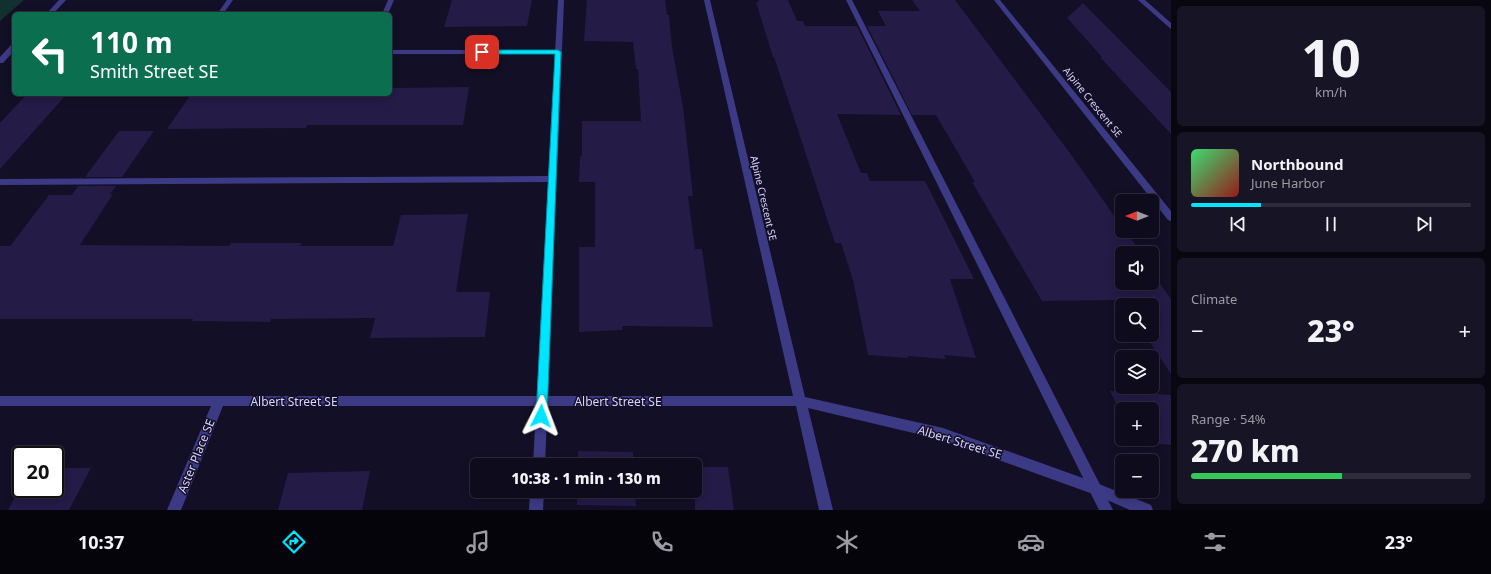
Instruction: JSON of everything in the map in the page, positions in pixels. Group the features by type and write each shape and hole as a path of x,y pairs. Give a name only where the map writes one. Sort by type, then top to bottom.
{"street":[{"path":"51,12 63,0"},
{"path":"221,12 230,0"},
{"path":"386,12 391,0"},
{"path":"539,458 561,0"},
{"name":"Alpine Crescent SE","path":"707,0 826,510"},
{"path":"850,0 1106,510"},
{"name":"Alpine Crescent SE","path":"997,0 1171,218"},
{"path":"1141,0 1171,27"},
{"path":"0,51 12,50"},
{"path":"0,61 12,51"},
{"path":"392,52 558,52"},
{"path":"0,182 553,179"},
{"name":"Albert Street SE","path":"0,401 801,401 943,434 1094,488 1146,510"},
{"name":"Aster Place SE","path":"174,510 218,401"},
{"path":"536,510 537,498"}],"green space":[{"path":"0,0 24,0 0,21"}],"building":[{"path":"452,0 532,0 527,26 444,27"},
{"path":"587,0 665,0 667,15 669,15 672,47 683,107 693,196 688,196 695,249 702,249 713,327 622,326 622,330 579,332 579,247 595,247 595,182 579,182 580,156 582,156 582,121 641,121 638,69 636,69 633,42 584,41"},
{"path":"758,0 788,0 797,21 803,21 805,26 857,26 901,115 837,114 861,173 867,173 870,181 925,181 974,279 950,279 976,358 944,355 946,359 868,355 853,280 841,243 835,243 773,57 756,2 759,2"},
{"path":"912,0 955,0 1070,153 1115,217 1115,238 1130,238 1137,246 1115,246 1115,290 1159,290 1159,283 1171,299 1171,374 1159,356 1159,350 1155,350 1150,342 1159,342 1159,298 1042,301 972,182 975,182 936,115 912,115 867,26 886,26 878,11 920,11"},
{"path":"1083,3 1171,92 1171,134 1100,57 1102,57 1067,18"},
{"path":"469,87 463,125 307,125 306,128 167,129 190,96 392,96 392,88"},
{"path":"25,96 65,96 0,169 0,123"},
{"path":"119,131 154,131 122,177 85,177"},
{"path":"78,186 116,186 110,194 113,194 80,245 229,246 231,243 302,243 300,246 393,246 401,215 468,214 456,292 490,292 485,337 370,338 375,318 271,319 270,322 192,321 193,319 0,319 0,246 10,246 49,195 72,195"},
{"path":"1110,391 1115,391 1115,394 1171,395 1171,445 1159,444 1159,402 1116,402"},
{"path":"578,451 633,452 633,458 578,458"},
{"path":"702,467 728,467 734,510 695,510 695,498 702,498"},
{"path":"64,468 91,468 69,510 8,510 14,498 64,498"},
{"path":"370,471 362,510 278,510 288,473"},
{"path":"577,498 635,498 636,506 577,505"}],"route":[{"path":"482,52 558,52 541,416"}]}
